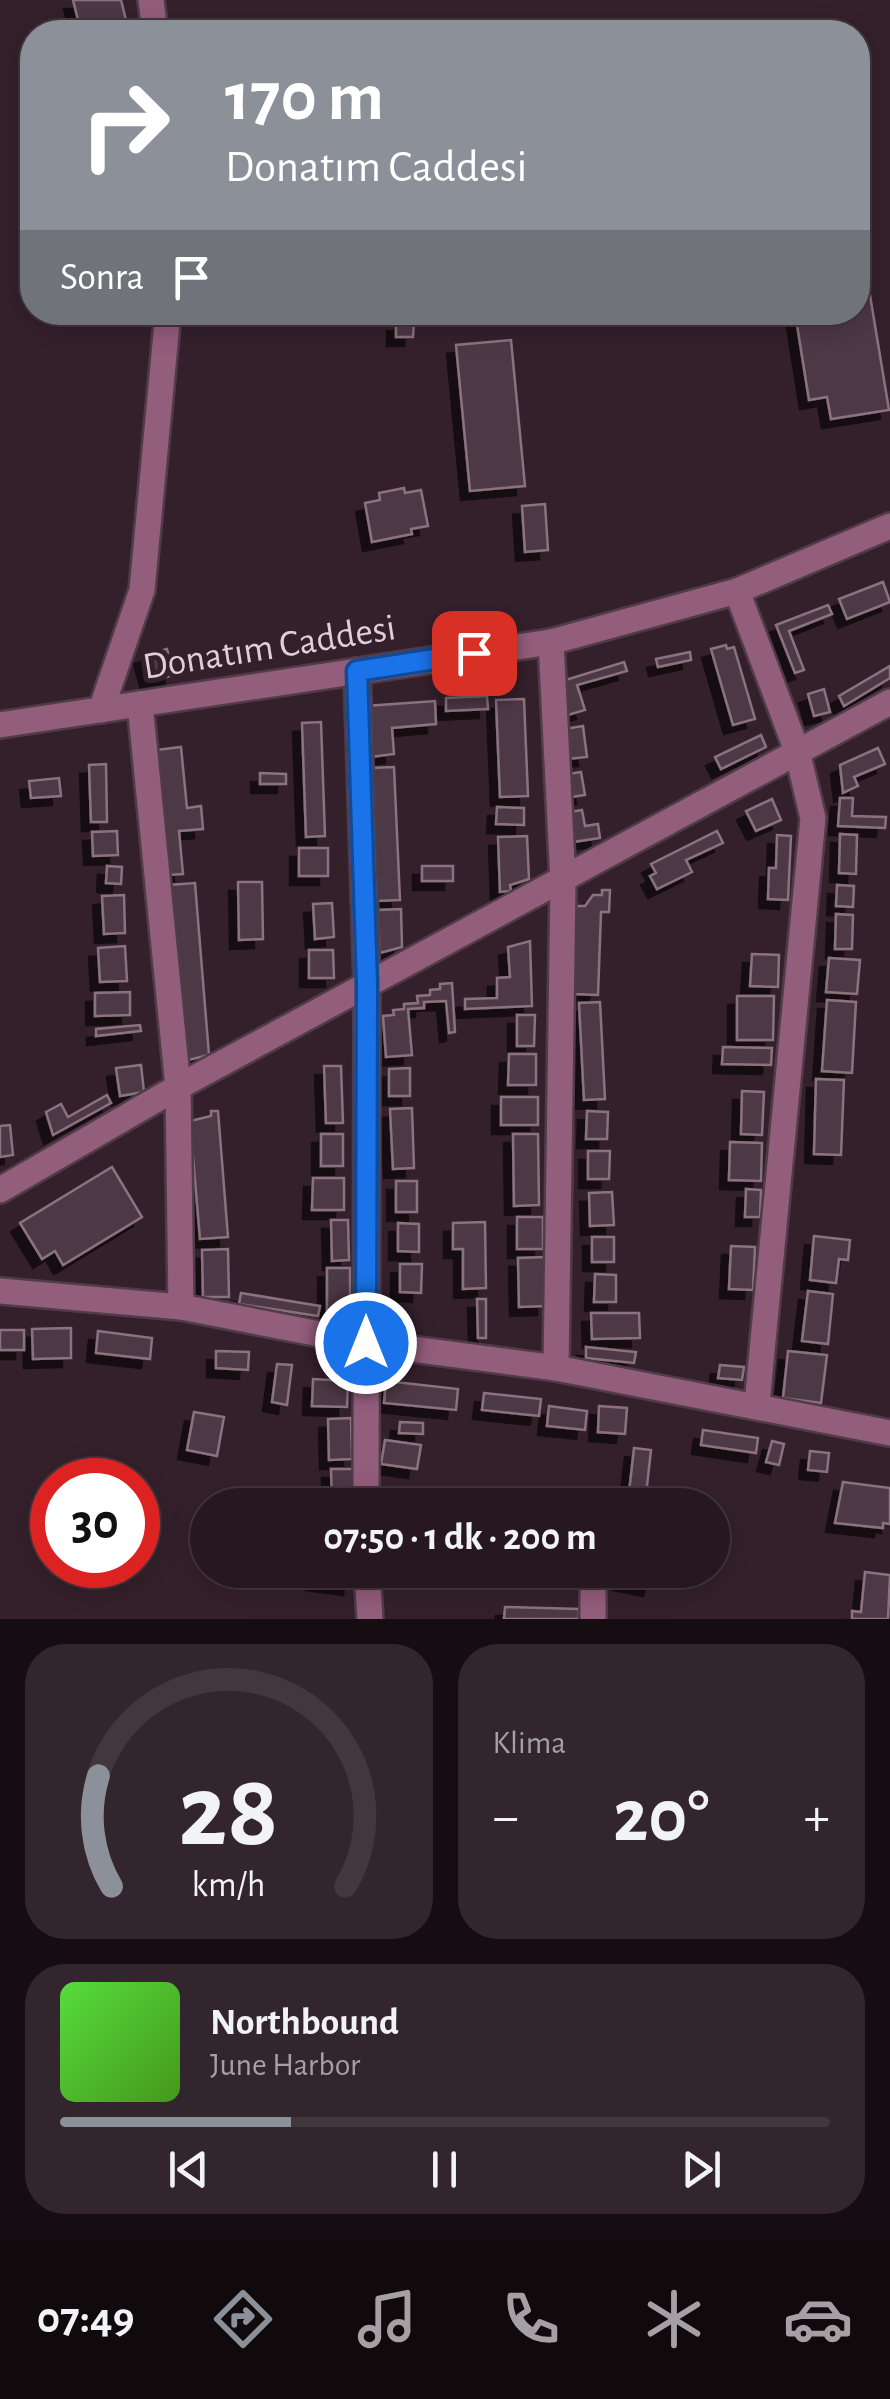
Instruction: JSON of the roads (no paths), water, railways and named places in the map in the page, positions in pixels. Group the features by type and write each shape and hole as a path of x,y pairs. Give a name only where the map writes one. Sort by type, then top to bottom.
{"street":[{"path":"101,710 142,590 167,325"},
{"name":"Donatım Caddesi","path":"0,725 551,642 736,591 890,526"},
{"path":"736,591 798,751 813,818 756,1404"},
{"path":"551,642 563,882 556,1368"},
{"path":"357,671 367,984 366,1488"},
{"path":"0,1190 178,1087 890,702"},
{"path":"140,704 178,1087 181,1307"},
{"path":"0,1291 181,1307 366,1343 556,1368 890,1433"},
{"path":"368,1588 370,1619"},
{"path":"593,1588 594,1619"}]}
